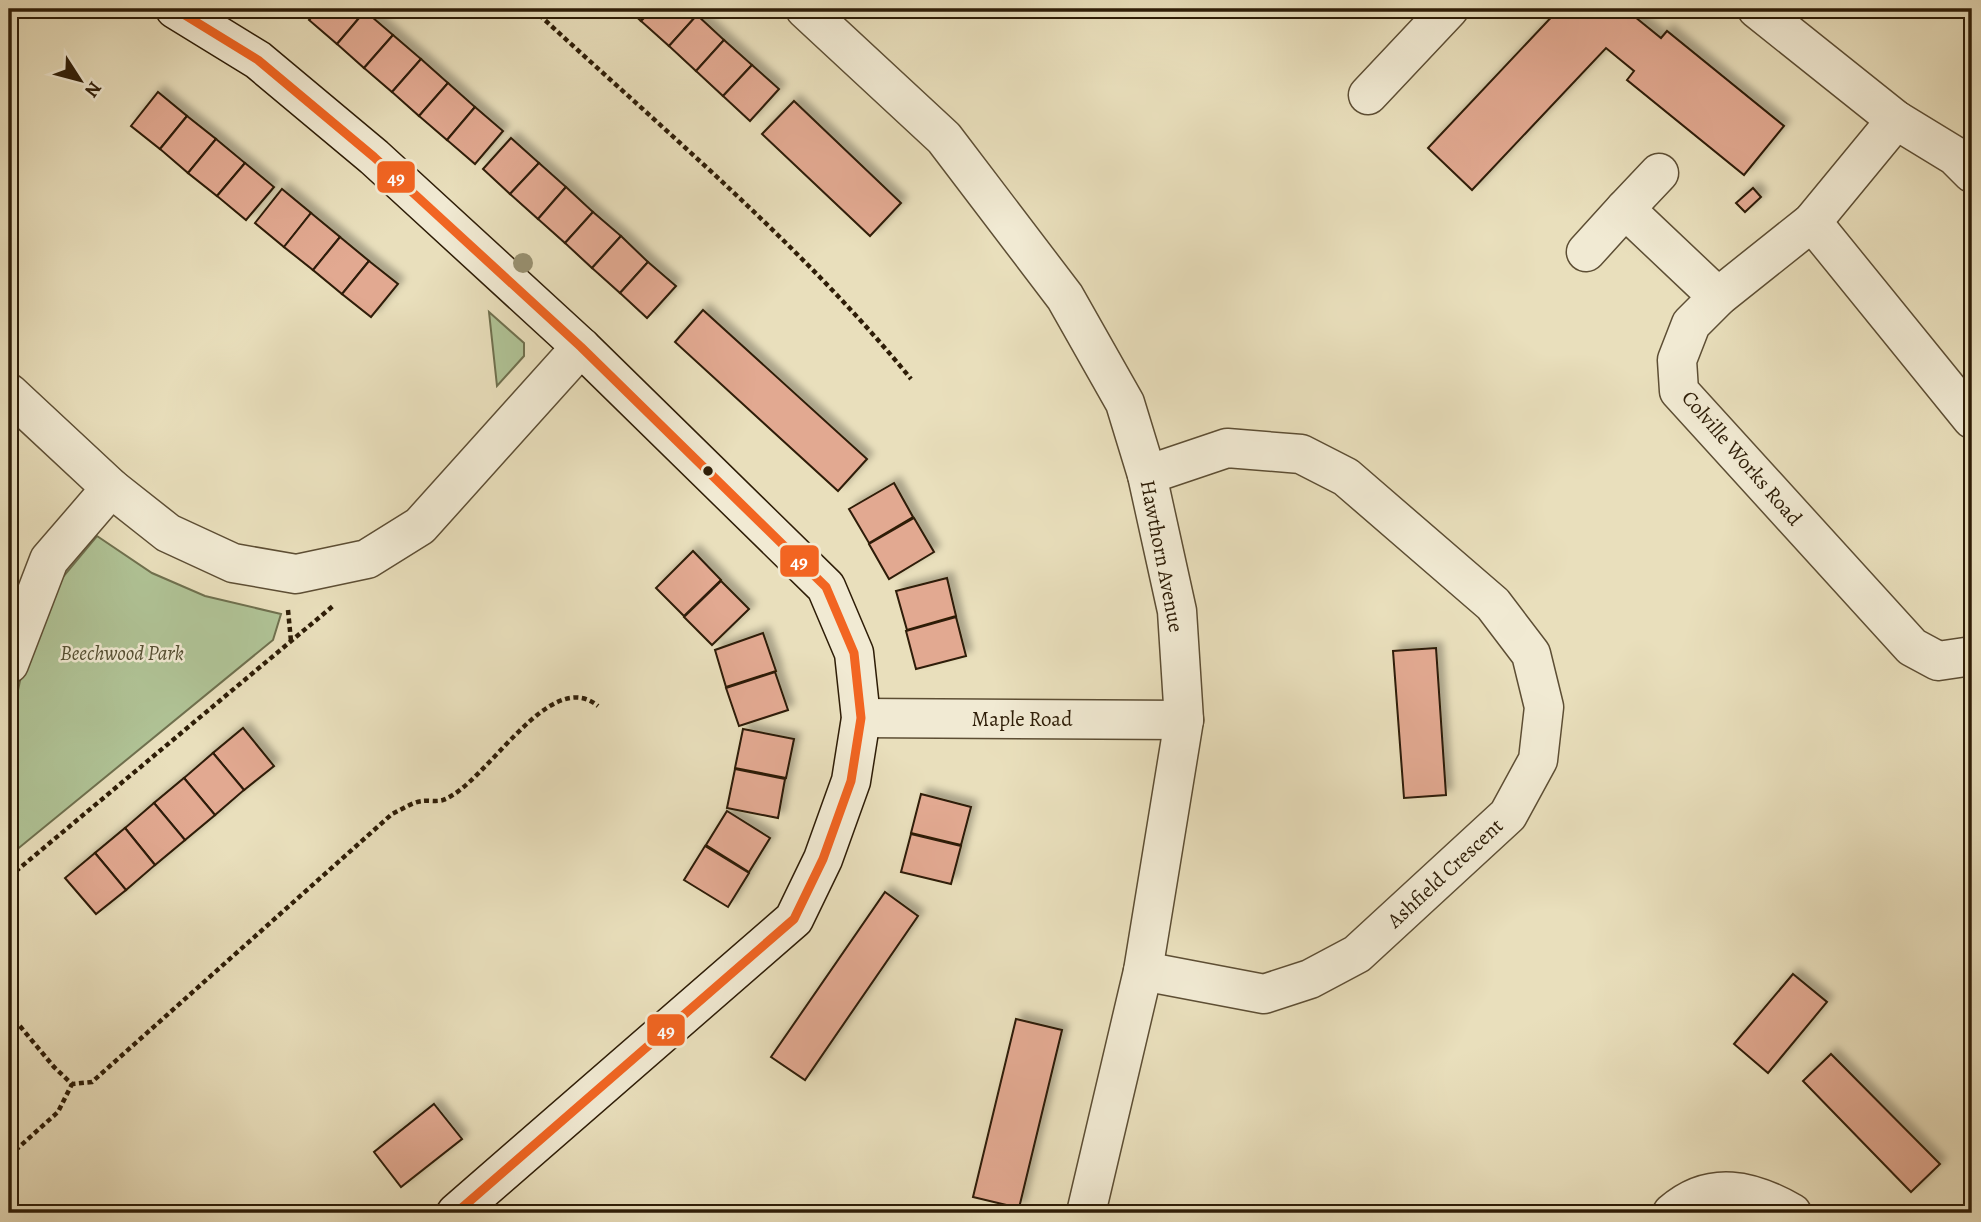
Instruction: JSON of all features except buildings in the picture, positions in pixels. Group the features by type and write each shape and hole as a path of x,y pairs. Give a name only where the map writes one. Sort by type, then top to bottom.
{"street":[{"path":"175,9 217,33 279,78 374,157 581,347 826,587 854,653 861,718 851,781 823,859 794,919 456,1213"},
{"name":"Hawthorn Avenue","path":"805,9 944,138 1065,297 1125,403 1147,475 1177,611 1184,720 1143,971 1086,1213"},
{"path":"1368,95 1449,9"},
{"path":"1757,9 1896,120 1955,156 1972,173"},
{"name":"Colville Works Road","path":"1896,120 1812,222 1718,297 1691,324 1676,360 1679,391 1912,647 1938,661 1972,656"},
{"path":"1586,252 1659,173"},
{"path":"1625,209 1718,297"},
{"path":"1812,222 1972,419"},
{"path":"9,393 111,488 168,533 233,563 296,574 367,559 420,526 581,347"},
{"name":"Ashfield Crescent","path":"1143,971 1264,994 1310,979 1357,954 1508,815 1538,760 1544,707 1531,654 1493,604 1346,477 1301,454 1227,447 1147,475"},
{"path":"9,664 49,560 111,488"},
{"name":"Maple Road","path":"861,718 1184,720"},
{"path":"1672,1213 1717,1191 1740,1191 1792,1213"}],"path":[{"path":"533,9 759,218 878,339 911,379"},
{"path":"9,877 335,604 323,605"},
{"path":"291,641 288,607 299,606"},
{"path":"9,1013 54,1067 72,1084 92,1082 112,1068 392,814 418,802 443,800 469,781 547,706 569,696 588,698 598,706"},
{"path":"9,1156 58,1112 72,1084"}],"green space":[{"path":"489,312 524,343 524,356 497,386"},
{"name":"Beechwood Park","path":"97,536 152,573 205,596 281,614 273,640 9,856 9,732 24,662 57,584"}],"transit line":[{"name":"49","path":"175,9 258,60 374,157 581,347 826,587 854,653 861,718 851,781 823,859 794,919 456,1213"}]}
